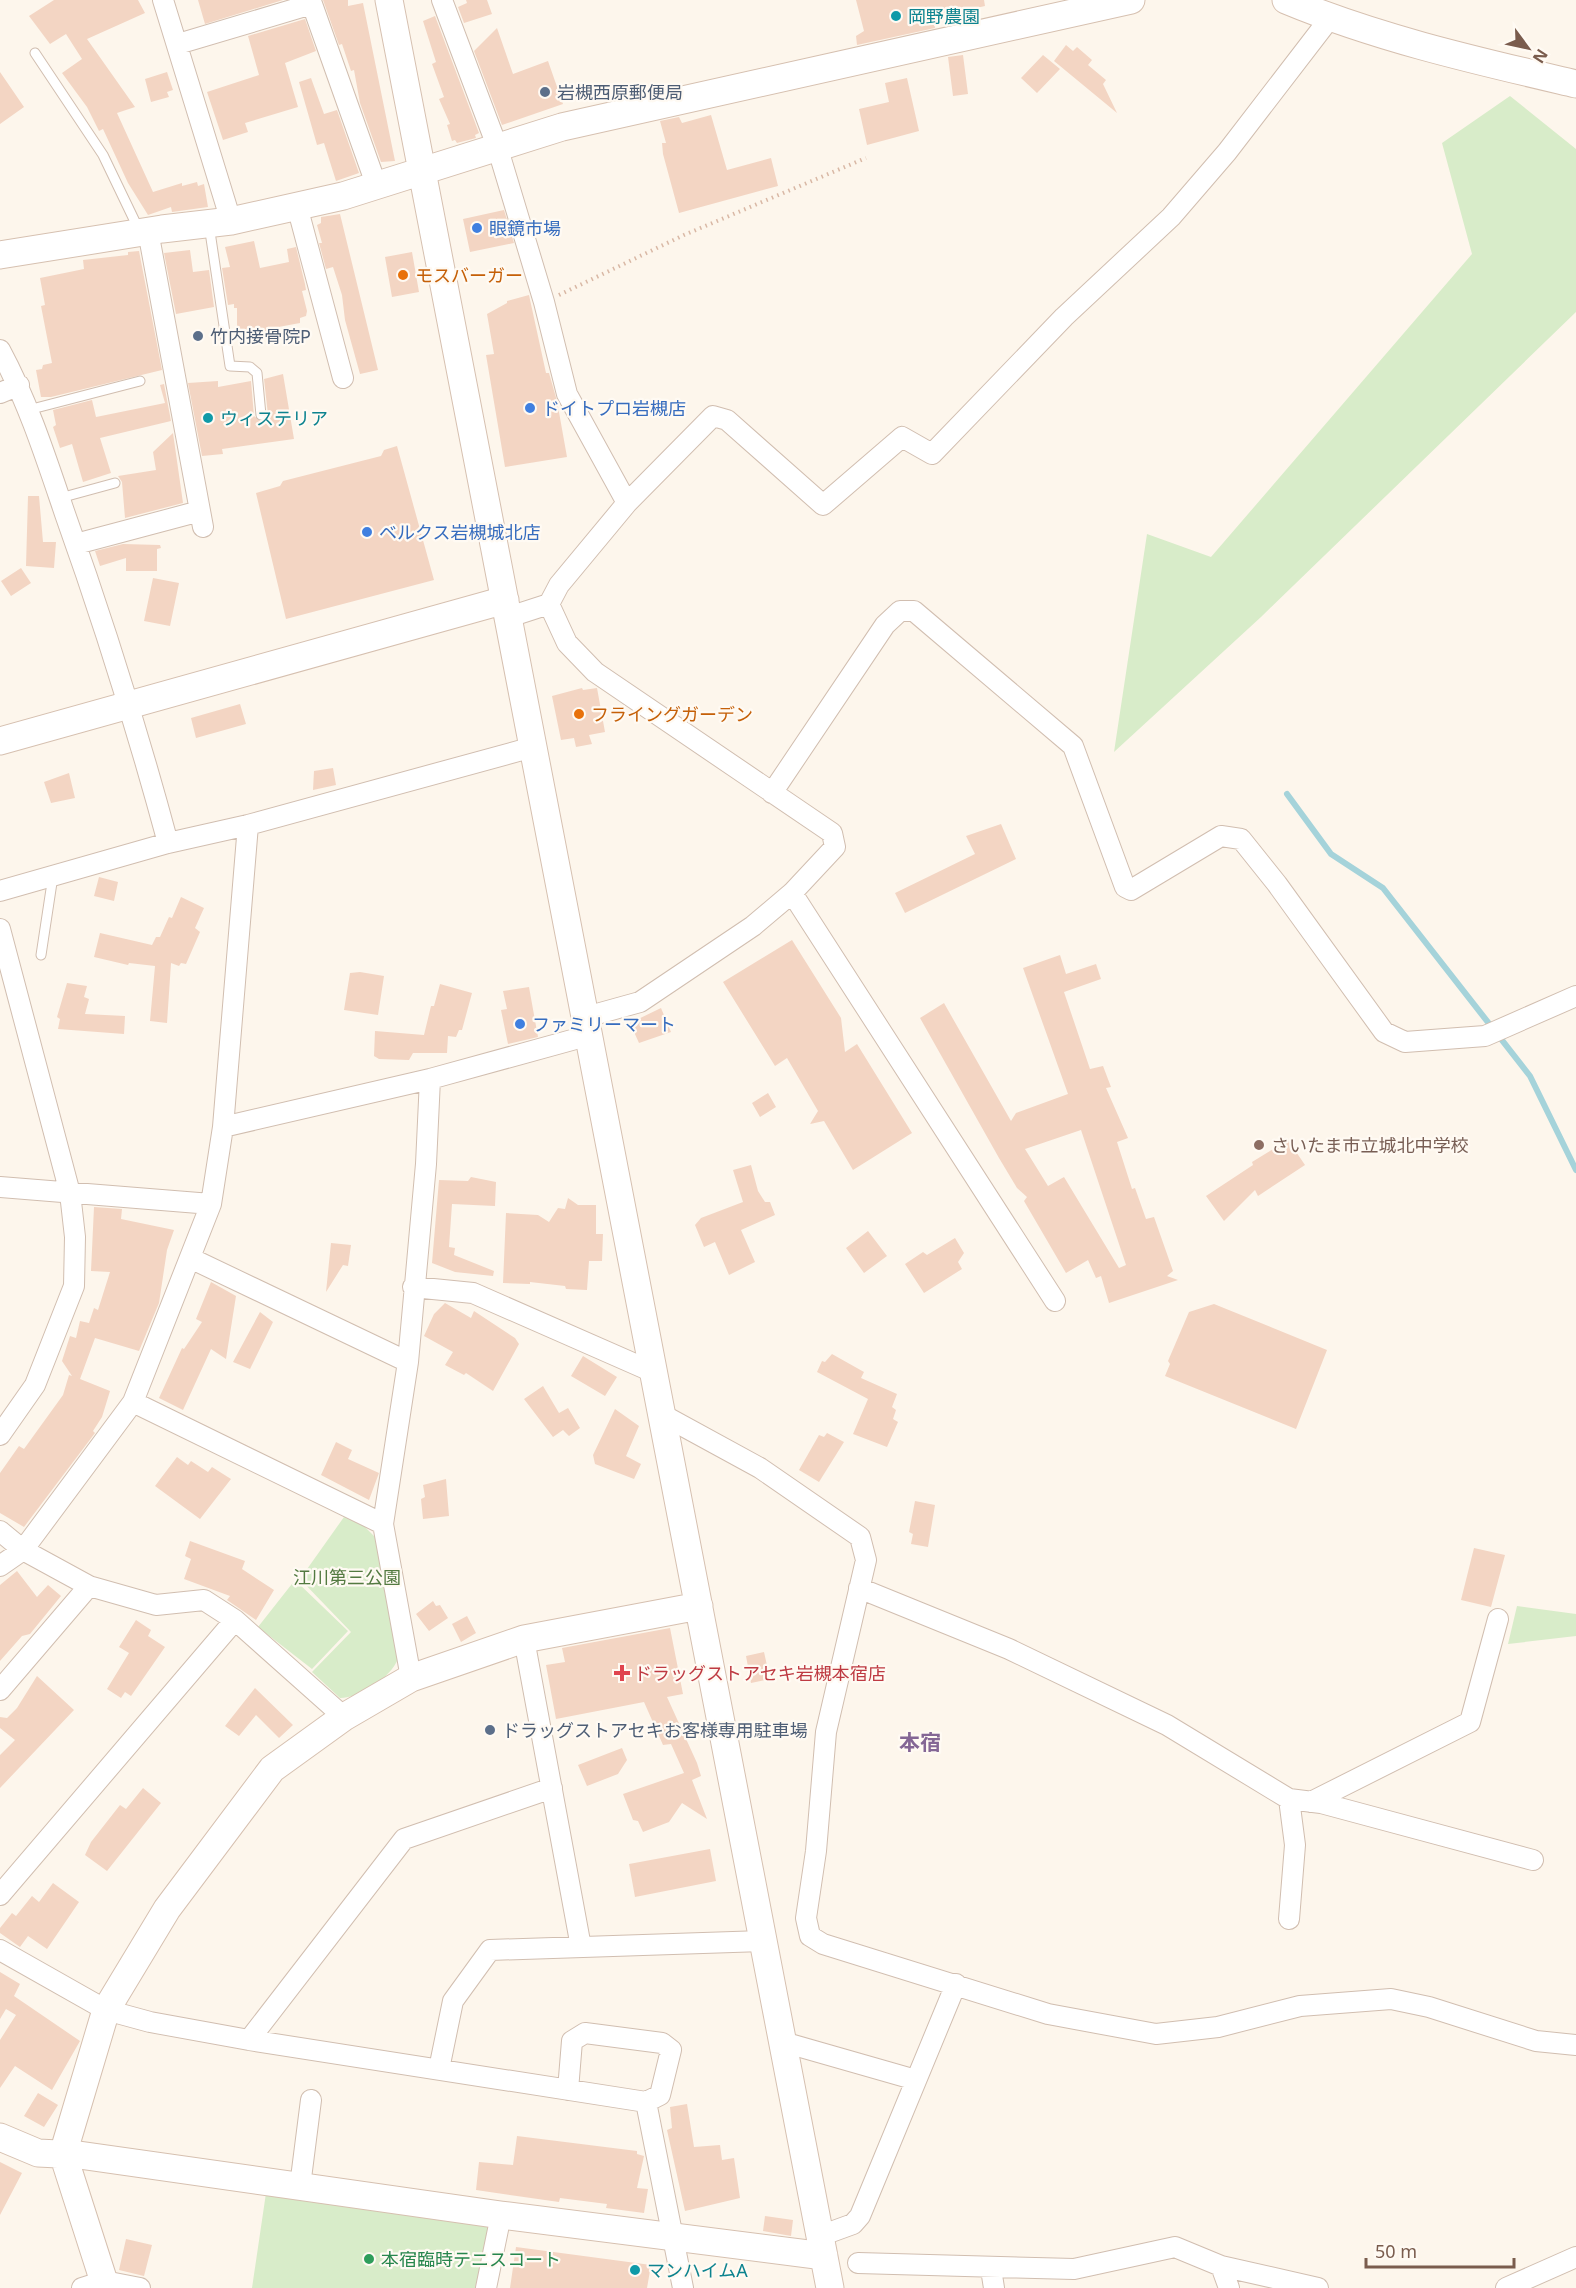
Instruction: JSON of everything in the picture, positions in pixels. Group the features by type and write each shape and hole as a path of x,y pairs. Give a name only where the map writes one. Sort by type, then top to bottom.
{"street":[{"path":"163,0 178,44 220,222"},
{"path":"389,0 830,2288"},
{"path":"442,0 497,146 544,302 567,394 627,503"},
{"path":"0,255 220,222 297,206 377,187 497,146 562,127 1079,6 1131,0"},
{"path":"1286,0 1330,18 1446,54 1576,84"},
{"path":"178,44 312,4 377,187"},
{"path":"549,604 559,585 627,503 713,416 727,420 823,505 902,437 932,454 1064,317 1171,217 1227,152 1330,18"},
{"path":"297,206 343,378"},
{"path":"76,544 201,519 144,232"},
{"path":"0,350 19,385 76,544 130,705 168,843"},
{"path":"0,393 19,385"},
{"path":"0,741 130,705 507,609 549,604"},
{"path":"223,1127 430,1079 588,1026 640,1002 753,926 792,893 835,847 832,833 595,672 567,643 549,604"},
{"path":"772,793 885,625 900,611 914,611 1073,746 1125,887 1131,890 1221,836 1240,838 1277,884 1384,1032 1405,1042 1485,1036 1576,996"},
{"path":"0,891 168,843 248,825 533,747"},
{"path":"0,1566 23,1550 133,1402 211,1204 223,1127 248,825"},
{"path":"792,893 1055,1301"},
{"path":"0,929 70,1193 75,1237 74,1286 35,1385 0,1435"},
{"path":"411,1678 383,1524 408,1362 413,1287 426,1164 430,1079"},
{"path":"0,1187 211,1204"},
{"path":"190,1258 408,1362"},
{"path":"413,1287 473,1293 653,1372"},
{"path":"133,1402 383,1524"},
{"path":"662,1414 760,1468 860,1537 866,1560 826,1732 816,1851 806,1918 810,1936 823,1944 1047,2014 1156,2034 1218,2027 1300,2006 1391,1999 1429,2007 1536,2041 1576,2045"},
{"path":"0,1531 23,1550 89,1586 156,1605 204,1600 236,1620 344,1717"},
{"path":"0,1690 89,1586"},
{"path":"859,1588 1009,1648 1167,1725 1289,1799 1311,1802 1533,1860"},
{"path":"140,2288 97,2286 63,2154 106,2010 167,1909 272,1769 344,1717 411,1678 524,1639 699,1606"},
{"path":"1311,1802 1470,1722 1498,1619"},
{"path":"0,1895 236,1620"},
{"path":"524,1639 581,1947"},
{"path":"249,2040 404,1839 552,1788"},
{"path":"1289,1799 1295,1845 1289,1919"},
{"path":"439,2069 453,2001 490,1950 763,1941"},
{"path":"0,1950 106,2010 249,2040 439,2069 568,2090 646,2102 660,2095 671,2050 662,2043 585,2033 572,2041 568,2090"},
{"path":"0,2137 38,2153 63,2154 674,2238 822,2246 854,2224 860,2216 956,1984"},
{"path":"783,2042 916,2080"},
{"path":"300,2186 311,2100"},
{"path":"646,2102 683,2288"},
{"path":"486,2288 501,2215"},
{"path":"858,2263 993,2278 1074,2269 1175,2247 1221,2266 1318,2288"},
{"path":"1506,2288 1576,2258"},
{"path":"1221,2266 1229,2288"}],"lane":[{"path":"35,53 103,155 144,232"},
{"path":"220,222 230,366 250,367 257,373 261,415"},
{"path":"28,410 140,381"},
{"path":"60,498 115,483"},
{"path":"40,956 53,876"}],"path":[{"path":"544,302 684,235 866,159"}],"green space":[{"path":"1510,96 1576,149 1576,312 1261,617 1114,752 1147,534 1211,557 1472,254 1442,143"},
{"name":"江川第三公園","path":"344,1517 364,1526 376,1538 398,1659 389,1673 374,1686 357,1695 340,1698 312,1672 351,1632 300,1579"},
{"path":"295,1580 348,1631 312,1669 258,1627"},
{"path":"1517,1606 1576,1614 1576,1636 1508,1644"},
{"name":"本宿臨時テニスコート","path":"266,2193 483,2221 489,2231 475,2288 252,2288"}],"building":[{"path":"54,0 138,0 145,13 87,39 135,107 117,113 153,192 182,183 182,186 197,182 198,186 204,184 208,207 172,212 171,207 148,215 128,183 103,129 99,131 87,107 62,73 82,59 66,34 50,44 29,16"},
{"path":"198,0 283,0 205,24"},
{"path":"323,0 348,0 348,6 363,3 395,161 381,162 360,103 354,70 351,71 342,44 339,45"},
{"path":"466,0 487,0 492,14 464,23 458,7 467,3"},
{"name":"岡野農園","path":"856,0 984,0 985,6 933,18 935,28 857,45 856,36 864,31"},
{"path":"435,16 479,133 475,135 476,138 457,143 455,140 452,141 447,125 450,124 439,99 444,97 432,64 436,62 423,21"},
{"path":"305,19 316,51 285,63 298,107 245,123 248,132 223,140 207,92 259,75 248,36"},
{"path":"497,28 513,74 548,61 563,104 502,125 474,51"},
{"path":"1066,45 1073,51 1077,47 1092,60 1088,65 1106,80 1103,84 1117,113 1054,61"},
{"path":"963,55 968,94 953,96 948,57"},
{"path":"1043,55 1060,69 1037,93 1021,78"},
{"path":"0,72 24,107 0,124"},
{"path":"167,72 173,90 167,92 169,97 151,102 145,79"},
{"path":"311,78 324,114 337,110 359,173 336,181 324,143 317,145 299,82"},
{"path":"907,78 919,131 867,145 859,109 889,102 885,83"},
{"path":"711,115 727,170 771,158 778,186 679,213 663,154 662,143 666,143 660,121 679,117 682,123"},
{"path":"504,210 514,243 470,252 463,219"},
{"path":"340,214 378,370 360,374 345,320 342,295 333,267 326,269 319,243 322,243 317,225 321,223 321,217"},
{"path":"254,241 260,268 289,262 287,249 296,247 305,284 306,290 302,291 307,311 306,316 300,318 300,323 273,328 275,335 241,340 237,335 237,308 234,308 234,304 228,305 222,268 230,267 225,247"},
{"path":"190,250 193,272 209,270 214,307 176,314 164,253"},
{"path":"139,251 162,370 51,397 41,397 36,370 52,363 41,306 45,305 40,278 84,269 83,260 128,255 128,252"},
{"path":"412,252 419,292 392,297 385,257"},
{"path":"529,295 546,373 549,373 557,401 567,457 505,467 486,355 494,354 487,314 507,301"},
{"path":"283,374 294,439 222,449 223,454 202,456 188,383 218,381 218,387 251,381 254,416 262,422 268,415 264,379"},
{"path":"164,384 171,421 100,438 111,473 83,482 72,444 60,448 53,427 56,425 53,410 92,400 96,417 165,403 160,385"},
{"path":"173,433 183,503 125,518 122,482 118,476 156,470 153,452"},
{"path":"397,446 434,580 286,619 256,493 280,486 283,481 381,456 384,450"},
{"path":"28,496 39,496 43,542 56,542 54,568 26,566"},
{"path":"123,544 160,545 161,548 157,549 157,571 126,571 126,558 100,566 95,551"},
{"path":"21,568 31,583 11,596 1,581"},
{"path":"153,578 179,583 170,626 144,621"},
{"path":"582,688 583,690 597,688 605,732 589,735 592,744 576,747 574,738 561,740 552,696"},
{"path":"240,704 246,724 196,738 191,718"},
{"path":"333,768 336,785 313,790 314,771"},
{"path":"69,773 75,798 51,803 44,782"},
{"path":"1001,824 1016,859 905,913 895,893 975,854 966,836"},
{"path":"99,877 118,882 114,901 94,896"},
{"path":"181,897 204,908 195,928 200,932 186,964 181,963 179,966 171,963 167,1023 150,1021 155,966 129,963 128,965 94,957 100,933 152,945 156,937 160,937 169,917 172,918"},
{"path":"792,940 841,1018 845,1052 857,1044 912,1133 853,1170 824,1121 810,1124 818,1111 787,1058 775,1066 723,982"},
{"path":"1060,955 1066,974 1096,964 1101,979 1064,992 1090,1069 1103,1066 1111,1087 1106,1088 1128,1138 1117,1142 1132,1189 1135,1188 1146,1219 1154,1217 1173,1271 1167,1276 1178,1280 1109,1303 1101,1276 1096,1278 1088,1260 1066,1273 1024,1201 1027,1197 1017,1188 999,1158 920,1018 944,1003 1011,1121 1016,1113 1068,1094 1023,968","holes":["1081,1130 1126,1265 1119,1268 1064,1177 1048,1186 1025,1149"]},
{"path":"360,972 384,976 378,1015 344,1010 350,973"},
{"path":"67,983 87,986 84,997 89,999 85,1014 125,1016 124,1034 58,1029 60,1019 57,1017"},
{"path":"440,984 472,993 462,1030 459,1030 456,1037 448,1036 447,1053 413,1053 409,1060 379,1059 374,1056 375,1031 424,1035 431,1006 434,1006"},
{"name":"ファミリーマート","path":"529,987 538,1037 508,1044 501,1010 507,1009 503,991"},
{"path":"661,1008 671,1032 639,1043 630,1023"},
{"path":"768,1093 776,1107 760,1117 752,1103"},
{"path":"1288,1140 1305,1165 1258,1196 1255,1190 1224,1221 1206,1196 1253,1165 1252,1162"},
{"path":"751,1165 758,1191 765,1202 770,1202 775,1215 741,1230 755,1262 729,1275 715,1242 704,1247 695,1225 701,1218 743,1202 733,1170"},
{"path":"471,1177 496,1182 495,1206 452,1204 449,1247 455,1248 454,1255 494,1271 493,1276 455,1272 432,1263 439,1180 468,1181"},
{"path":"568,1198 578,1205 596,1205 596,1234 603,1234 602,1261 589,1261 587,1290 566,1289 565,1286 530,1282 530,1284 503,1283 506,1213 538,1215 549,1222 558,1208 565,1209"},
{"path":"94,1207 122,1209 121,1219 174,1230 167,1250 159,1303 139,1351 95,1338 80,1379 110,1391 102,1417 93,1431 95,1433 24,1527 0,1513 0,1473 19,1446 24,1449 63,1395 69,1375 72,1376 62,1361 70,1336 76,1338 80,1321 89,1323 94,1308 98,1310 110,1272 91,1271"},
{"path":"868,1231 887,1256 864,1273 846,1248"},
{"path":"955,1238 964,1253 958,1262 962,1269 924,1293 905,1264 923,1252 927,1255"},
{"path":"331,1243 351,1245 348,1266 343,1265 326,1292"},
{"path":"211,1282 236,1296 226,1359 211,1349 183,1410 159,1398 182,1348 184,1349 202,1322 196,1319"},
{"path":"445,1303 471,1318 474,1311 515,1338 519,1344 493,1391 466,1373 464,1375 445,1365 453,1352 424,1336 434,1314"},
{"path":"1214,1304 1327,1350 1296,1429 1165,1376 1170,1364 1168,1361 1189,1312"},
{"path":"260,1312 273,1322 250,1369 233,1362"},
{"path":"832,1354 864,1372 861,1378 897,1394 892,1407 896,1410 893,1419 898,1422 887,1447 853,1434 868,1399 817,1372 822,1361 825,1362"},
{"path":"583,1356 617,1377 605,1396 571,1376"},
{"path":"543,1386 559,1413 568,1408 580,1428 569,1436 563,1430 553,1437 524,1399"},
{"path":"615,1409 639,1426 626,1456 641,1464 634,1479 595,1464 593,1455"},
{"path":"827,1433 844,1442 819,1482 799,1470 819,1435 824,1437"},
{"path":"336,1442 352,1450 348,1459 379,1473 369,1500 321,1475"},
{"path":"177,1457 188,1465 191,1461 208,1472 212,1467 231,1479 200,1519 155,1486"},
{"path":"446,1479 449,1516 423,1519 421,1499 425,1497 423,1485"},
{"path":"915,1501 935,1505 928,1547 911,1544 913,1534 909,1532"},
{"path":"190,1541 245,1561 242,1569 274,1590 256,1620 227,1600 230,1596 184,1579 191,1559 185,1556"},
{"path":"1474,1548 1505,1555 1491,1607 1461,1600"},
{"path":"17,1571 37,1597 48,1585 61,1596 30,1634 22,1636 0,1661 0,1585"},
{"path":"433,1601 436,1606 440,1605 448,1618 429,1631 416,1614"},
{"path":"467,1616 476,1633 461,1642 452,1624"},
{"path":"136,1620 151,1630 148,1636 165,1647 131,1696 125,1692 121,1698 107,1689 129,1653 119,1647"},
{"path":"670,1628 683,1694 667,1697 697,1763 701,1776 692,1780 707,1819 682,1803 669,1822 643,1832 638,1821 633,1820 623,1794 684,1773 671,1744 663,1745 644,1702 556,1719 546,1665 565,1662 562,1648"},
{"path":"764,1652 770,1679 751,1683 746,1656"},
{"path":"37,1676 74,1710 0,1788 0,1755 15,1740 0,1728 0,1717 7,1718 17,1708"},
{"path":"255,1688 293,1725 279,1738 256,1715 239,1736 225,1726"},
{"path":"622,1748 627,1760 618,1774 587,1786 578,1765"},
{"path":"143,1788 161,1803 107,1871 85,1855 91,1842 120,1805 126,1809"},
{"path":"710,1849 716,1881 635,1897 629,1864"},
{"path":"53,1883 79,1902 47,1949 28,1936 20,1947 0,1933 0,1928 12,1913 16,1916 32,1896 39,1902"},
{"path":"0,1972 20,1984 14,1996 80,2041 52,2090 15,2066 0,2088 0,2040 16,2015 6,2009 0,2019"},
{"path":"38,2093 58,2105 44,2127 24,2116"},
{"path":"687,2104 694,2147 720,2145 722,2160 734,2158 740,2198 685,2211 667,2130 672,2128 670,2107"},
{"path":"517,2136 637,2151 637,2154 644,2156 637,2188 648,2189 644,2213 606,2208 607,2204 560,2198 559,2202 476,2190 479,2162 513,2165"},
{"path":"0,2162 22,2173 0,2215"},
{"path":"765,2216 793,2220 791,2236 763,2231"},
{"path":"126,2239 152,2245 144,2276 119,2270"},
{"path":"516,2247 651,2265 647,2288 510,2288"}],"waterway":[{"path":"1287,794 1331,854 1383,888 1530,1076 1576,1170"}],"place":[{"name":"岡野農園","path":"896,16"},
{"name":"岩槻西原郵便局","path":"545,92"},
{"name":"眼鏡市場","path":"477,228"},
{"name":"モスバーガー","path":"403,275"},
{"name":"竹内接骨院P","path":"198,336"},
{"name":"ドイトプロ岩槻店","path":"530,408"},
{"name":"ウィステリア","path":"208,418"},
{"name":"ベルクス岩槻城北店","path":"367,532"},
{"name":"フライングガーデン","path":"579,714"},
{"name":"ファミリーマート","path":"520,1024"},
{"name":"さいたま市立城北中学校","path":"1259,1145"},
{"name":"ドラッグストアセキ岩槻本宿店","path":"622,1673"},
{"name":"ドラッグストアセキお客様専用駐車場","path":"490,1730"},
{"name":"本宿臨時テニスコート","path":"369,2259"},
{"name":"マンハイムA","path":"635,2270"}],"district":[{"name":"本宿","path":"920,1742"}]}
